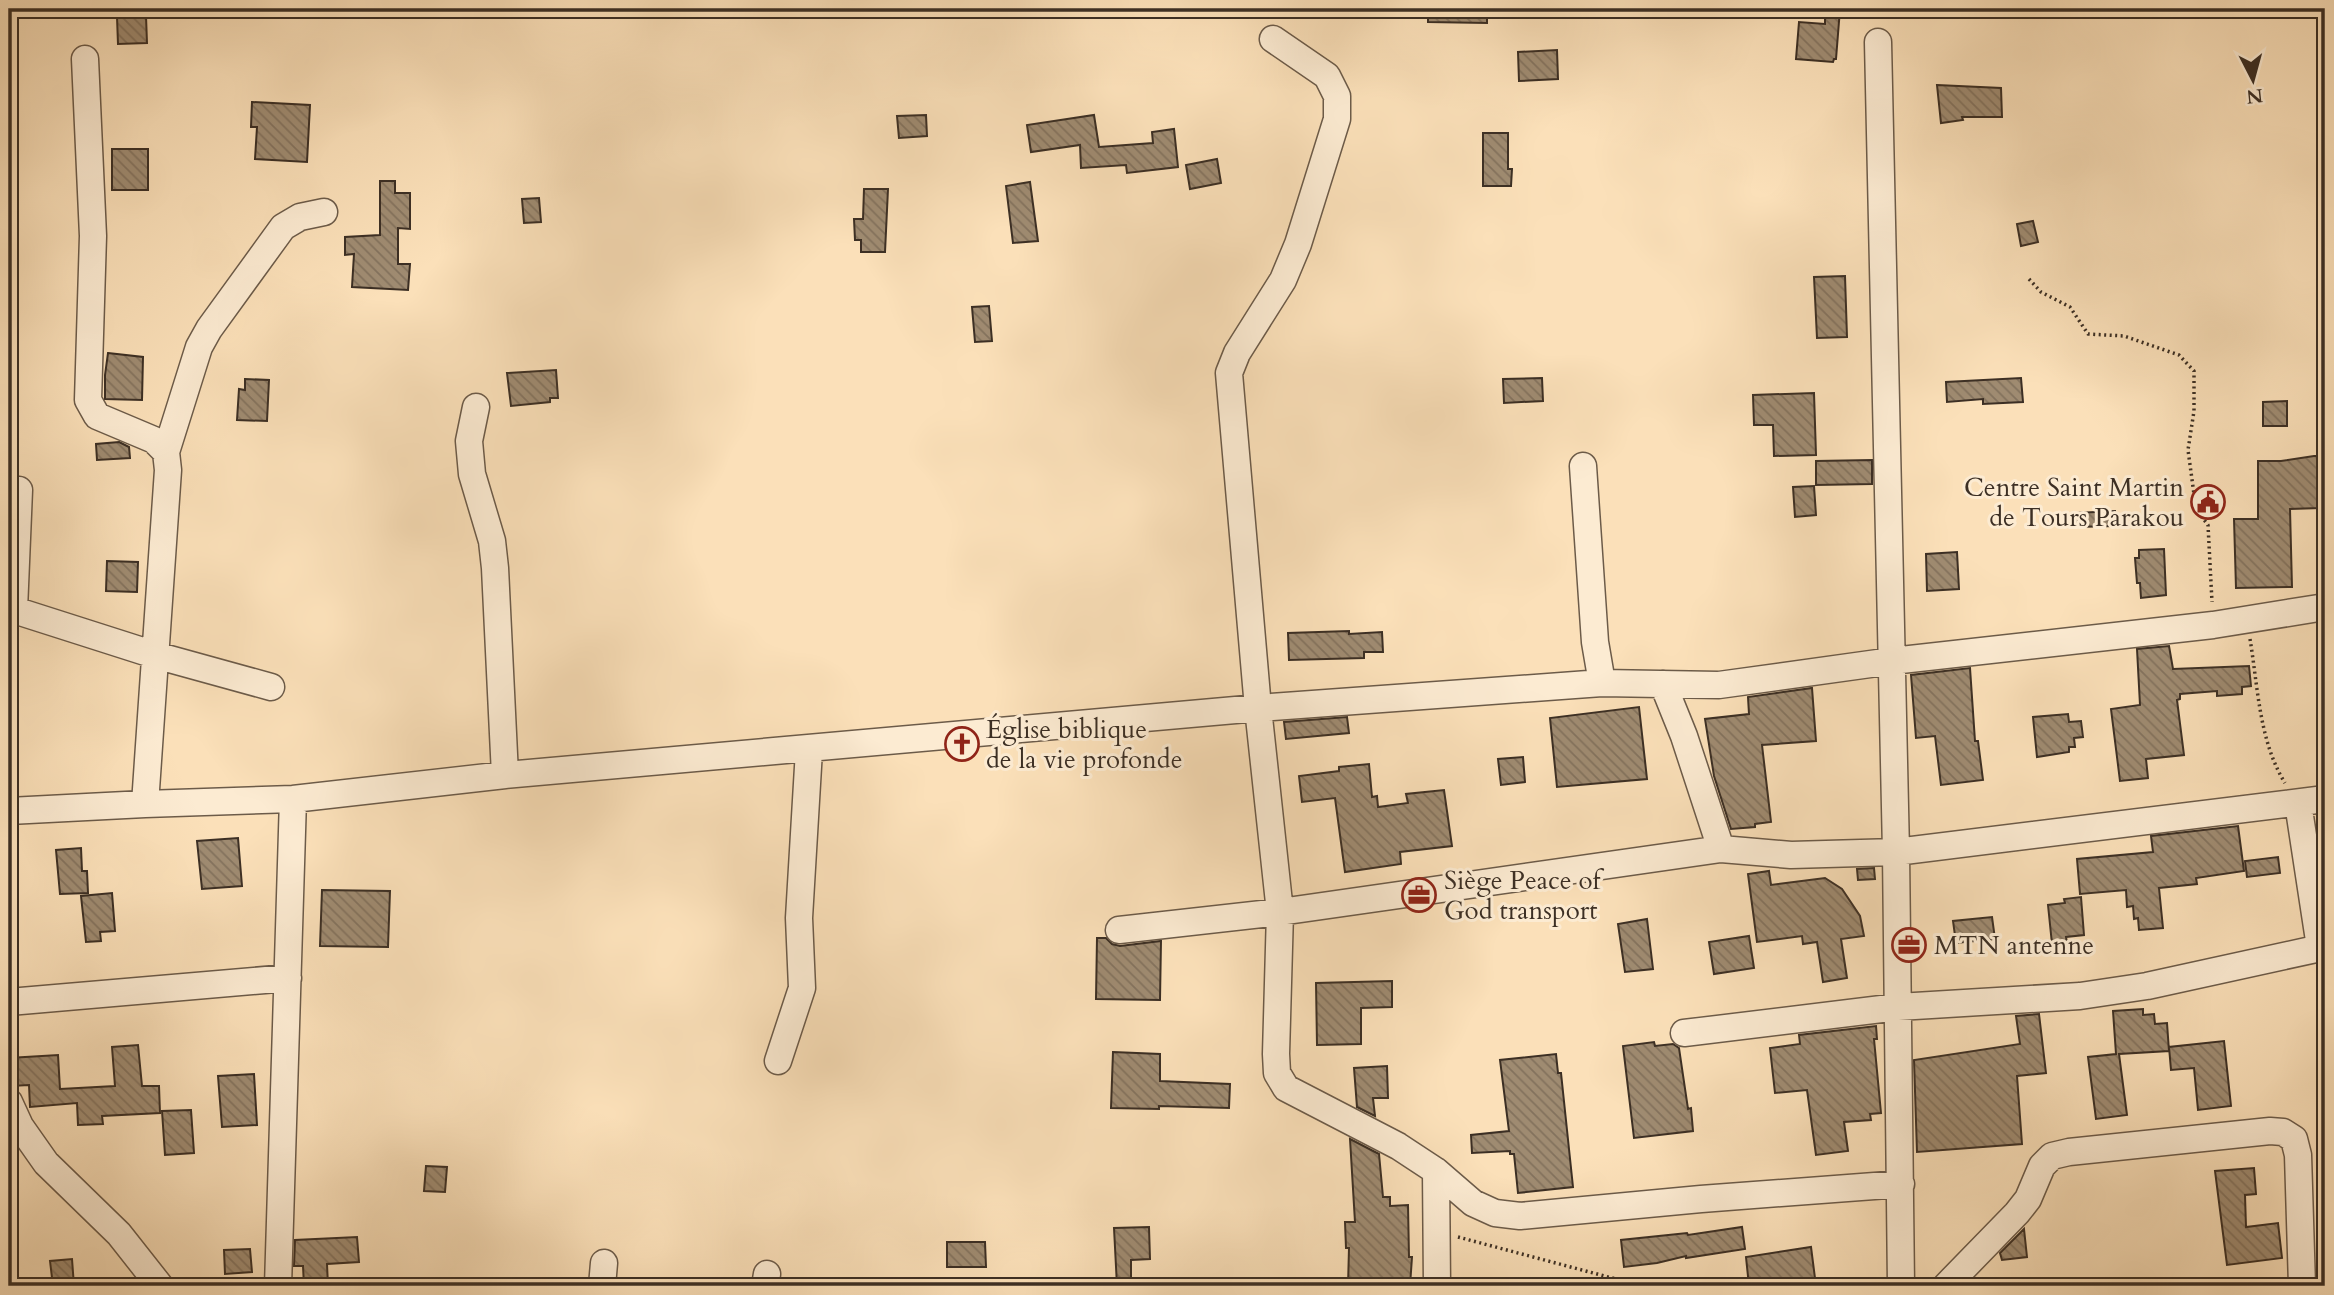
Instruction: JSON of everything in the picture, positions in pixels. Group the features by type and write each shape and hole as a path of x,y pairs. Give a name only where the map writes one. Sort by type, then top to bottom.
{"street":[{"path":"1273,39 1327,76 1337,96 1337,119 1298,244 1283,279 1237,353 1229,373 1258,708 1280,912 1277,1073 1286,1088 1398,1146 1436,1171 1473,1203 1495,1213 1520,1216 1901,1184"},
{"path":"1878,42 1896,852 1901,1286"},
{"path":"85,59 93,236 88,400 97,416 154,440 166,452"},
{"path":"145,804 168,470 166,452 200,347 209,329 283,227 300,217 324,212"},
{"path":"476,407 469,441 472,474 492,541 495,568 505,775"},
{"path":"1583,466 1595,642 1602,683"},
{"path":"19,490 14,610 155,655 271,687"},
{"path":"9,811 293,799 505,775 1258,708 1602,683 1719,685 1892,661 2213,625 2325,607"},
{"path":"1664,684 1721,849"},
{"path":"778,1061 802,988 799,918 809,750"},
{"path":"278,1286 293,799"},
{"path":"1119,930 1280,912 1721,849 1791,855 1896,852 2325,799"},
{"path":"1684,1033 1898,1007 2080,996 2147,986 2322,947 2298,803"},
{"path":"9,1002 288,978"},
{"path":"9,1102 20,1126 46,1163 119,1234 160,1286"},
{"path":"1946,1286 2017,1213 2028,1199 2042,1166 2052,1156 2270,1131 2283,1132 2294,1139 2298,1156 2302,1286"},
{"path":"1436,1171 1437,1286"}],"path":[{"path":"2029,279 2041,292 2070,307 2088,334 2124,336 2179,355 2194,371 2194,411 2188,450 2196,509 2208,525 2213,625"},
{"path":"2246,620 2260,698 2260,715 2280,774 2298,803"},
{"path":"1437,1231 1642,1286"}],"building":[{"path":"1428,9 1487,9 1487,23 1428,22"},
{"path":"1825,9 1840,9 1836,59 1833,62 1796,59 1799,22 1825,24"},
{"path":"146,16 147,43 118,44 117,17"},
{"path":"1557,50 1558,79 1519,81 1518,52"},
{"path":"1937,85 2001,88 2002,117 1962,117 1963,120 1941,123"},
{"path":"252,102 310,105 307,162 255,159 257,127 251,127"},
{"path":"926,115 927,136 899,138 897,116"},
{"path":"1094,115 1099,147 1153,143 1152,132 1174,129 1178,167 1127,173 1126,165 1081,168 1080,145 1031,152 1027,125"},
{"path":"1483,133 1508,133 1511,186 1483,186"},
{"path":"112,149 148,149 148,190 112,190"},
{"path":"1217,159 1221,183 1190,189 1186,165"},
{"path":"380,181 395,181 395,193 410,193 410,229 398,228 398,264 410,264 408,290 352,287 354,254 345,255 345,237 380,235"},
{"path":"1030,182 1038,241 1013,243 1006,186"},
{"path":"864,189 888,189 885,252 861,252 861,240 855,240 854,219 863,219"},
{"path":"539,198 541,222 524,223 522,199"},
{"path":"2033,221 2038,242 2021,246 2017,224"},
{"path":"1845,276 1847,337 1817,338 1814,277"},
{"path":"989,306 992,341 975,342 972,307"},
{"path":"108,353 143,357 142,400 105,399"},
{"path":"556,370 558,398 550,398 550,402 511,406 507,373"},
{"path":"1542,378 1543,401 1504,403 1503,379"},
{"path":"2021,378 2023,402 1983,404 1983,399 1947,402 1946,382"},
{"path":"245,379 269,380 267,421 237,420 239,389 245,390"},
{"path":"1814,393 1816,455 1774,456 1773,425 1754,425 1753,395"},
{"path":"2287,401 2287,426 2263,426 2263,402"},
{"path":"119,442 129,447 130,458 97,460 96,444"},
{"path":"2325,456 2325,503 2320,504 2320,508 2290,509 2292,587 2236,588 2234,519 2258,519 2258,461"},
{"path":"1872,460 1872,484 1816,485 1816,461"},
{"path":"1814,486 1816,515 1795,517 1793,487"},
{"path":"2115,511 2116,526 2076,527 2076,513"},
{"path":"2164,549 2166,595 2141,598 2135,558 2139,558 2139,550"},
{"path":"1957,552 1959,589 1927,591 1926,554"},
{"path":"107,561 138,562 137,592 106,591"},
{"path":"1349,631 1349,634 1382,632 1383,652 1364,652 1364,658 1289,660 1288,633"},
{"path":"2169,646 2173,669 2249,666 2251,686 2242,687 2242,694 2217,696 2217,691 2180,694 2180,699 2177,700 2184,755 2146,759 2148,778 2120,781 2111,709 2140,705 2137,649"},
{"path":"1970,668 1975,741 1978,741 1983,780 1941,785 1935,736 1916,738 1911,675"},
{"path":"1812,688 1816,741 1762,745 1771,822 1755,824 1755,827 1731,829 1714,776 1705,719 1749,714 1748,697"},
{"path":"1639,707 1647,779 1557,787 1550,718"},
{"path":"2068,714 2069,722 2081,721 2083,737 2074,738 2075,747 2069,747 2069,752 2037,757 2033,717"},
{"path":"1347,717 1349,733 1286,739 1284,722"},
{"path":"1523,757 1525,782 1501,785 1498,759"},
{"path":"1369,764 1372,797 1377,796 1378,807 1408,803 1406,794 1444,790 1452,846 1400,852 1401,864 1345,872 1335,798 1302,802 1299,776 1339,771 1339,767"},
{"path":"2238,826 2244,871 2196,878 2197,884 2159,888 2163,928 2139,930 2138,918 2134,919 2133,906 2127,907 2126,890 2080,894 2077,859 2153,852 2151,836"},
{"path":"238,838 242,886 202,889 197,841"},
{"path":"81,848 82,871 87,871 88,893 60,894 56,850"},
{"path":"2278,857 2280,873 2247,877 2245,861"},
{"path":"1874,868 1875,879 1858,880 1857,869"},
{"path":"1769,871 1771,885 1825,878 1842,889 1860,916 1864,936 1841,939 1847,978 1823,982 1817,942 1803,944 1802,936 1757,942 1748,874"},
{"path":"322,890 390,891 388,947 320,946"},
{"path":"112,893 115,931 100,932 101,941 86,942 81,896"},
{"path":"2081,897 2084,935 2066,937 2067,943 2052,944 2048,905"},
{"path":"1992,917 1995,939 1956,943 1953,921"},
{"path":"1647,919 1653,969 1625,972 1618,924"},
{"path":"1749,936 1754,968 1714,974 1709,942"},
{"path":"1097,938 1106,938 1112,944 1120,946 1161,941 1160,1000 1096,999"},
{"path":"1392,981 1392,1007 1361,1008 1361,1044 1317,1045 1316,983"},
{"path":"2143,1009 2143,1015 2154,1014 2155,1024 2167,1023 2169,1051 2119,1054 2127,1115 2096,1119 2088,1057 2116,1054 2113,1011"},
{"path":"2039,1014 2046,1073 2017,1076 2022,1144 1917,1152 1914,1060 2020,1044 2016,1016"},
{"path":"1876,1026 1877,1039 1874,1039 1881,1113 1870,1114 1871,1120 1844,1122 1848,1151 1816,1155 1807,1090 1775,1093 1770,1048 1800,1044 1799,1035"},
{"path":"2224,1041 2231,1106 2198,1110 2194,1068 2171,1070 2169,1047"},
{"path":"1654,1042 1655,1046 1673,1044 1679,1048 1693,1131 1634,1138 1623,1046"},
{"path":"138,1045 142,1086 159,1086 160,1113 102,1116 103,1124 78,1125 77,1103 30,1107 29,1085 11,1086 9,1058 58,1055 60,1089 115,1086 112,1047"},
{"path":"1113,1052 1160,1054 1160,1081 1230,1084 1229,1108 1111,1108"},
{"path":"1556,1054 1558,1073 1561,1073 1573,1187 1518,1193 1514,1154 1510,1154 1510,1151 1472,1153 1471,1135 1509,1131 1500,1060"},
{"path":"1387,1066 1388,1098 1373,1098 1375,1116 1357,1107 1354,1068"},
{"path":"254,1074 257,1125 222,1127 218,1076"},
{"path":"191,1110 194,1153 165,1155 162,1111"},
{"path":"1350,1139 1379,1154 1383,1197 1390,1197 1390,1206 1408,1205 1409,1257 1412,1257 1410,1286 1348,1286 1349,1248 1346,1248 1345,1222 1355,1222"},
{"path":"426,1166 447,1167 445,1192 424,1191"},
{"path":"2254,1168 2256,1194 2245,1195 2246,1227 2278,1223 2282,1258 2227,1265 2215,1171"},
{"path":"1149,1227 1150,1259 1131,1260 1131,1286 1117,1286 1114,1228"},
{"path":"1742,1227 1745,1249 1624,1267 1621,1240 1688,1235"},
{"path":"2024,1229 2027,1257 2002,1260 2000,1253"},
{"path":"357,1237 359,1262 327,1264 328,1286 304,1286 303,1266 294,1266 295,1240"},
{"path":"947,1242 985,1242 986,1267 947,1267"},
{"path":"1811,1247 1816,1286 1749,1286 1746,1257"},
{"path":"250,1249 252,1272 225,1274 224,1250"},
{"path":"72,1259 74,1286 53,1286 50,1261"}],"place":[{"name":"Centre Saint Martin de Tours Parakou","path":"2208,502"},
{"name":"Église biblique de la vie profonde","path":"962,744"},
{"name":"Siège Peace of God transport","path":"1419,895"},
{"name":"MTN antenne","path":"1909,945"}]}
